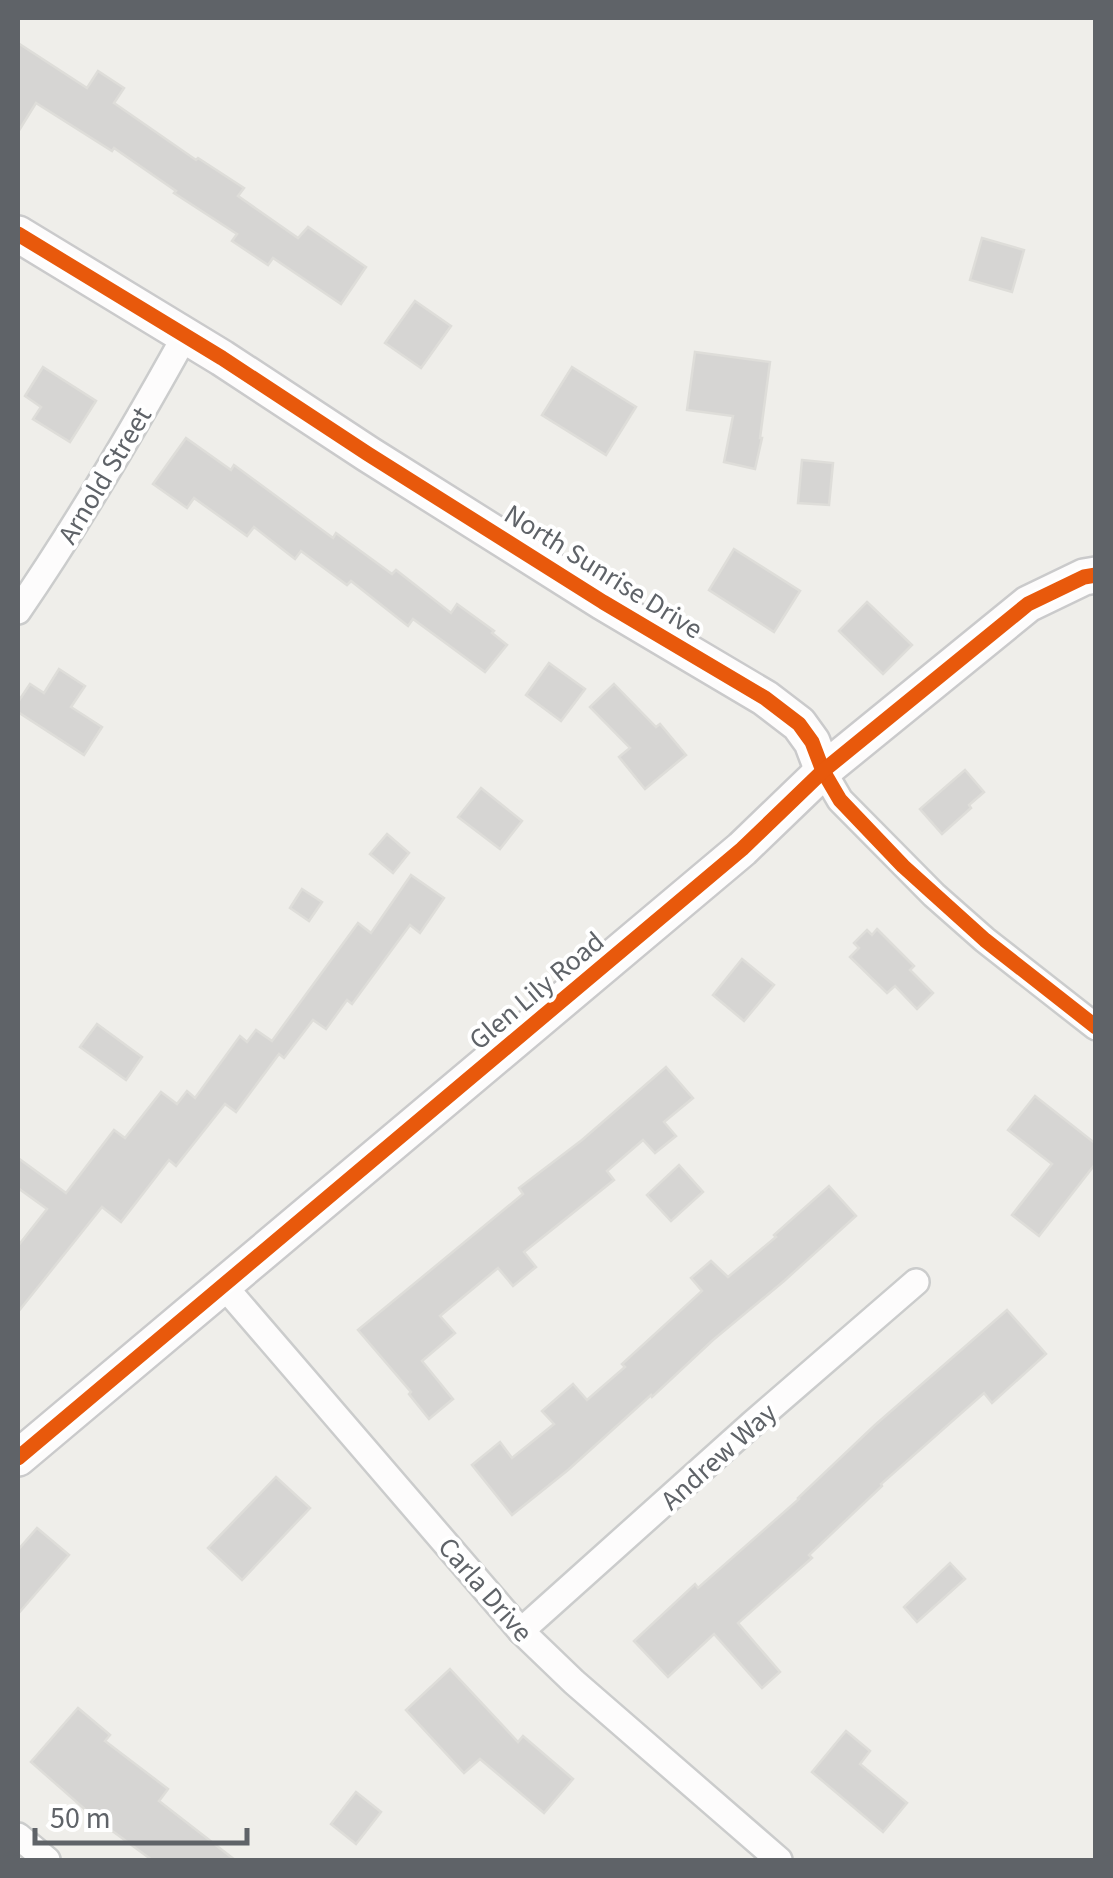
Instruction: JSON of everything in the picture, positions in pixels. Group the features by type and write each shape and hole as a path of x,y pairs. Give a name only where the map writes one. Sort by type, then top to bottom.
{"street":[{"name":"North Sunrise Drive","path":"18,234 588,592 765,698 800,724 840,800 934,896 1096,1027"},
{"name":"Arnold Street","path":"18,611 115,462 185,336"},
{"name":"Glen Lily Road","path":"18,1458 742,849 824,771 1028,604 1096,575"},
{"name":"Andrew Way","path":"522,1632 916,1282"},
{"name":"Carla Drive","path":"224,1286 522,1632 779,1860"},
{"path":"18,1836 47,1860"}],"building":[{"path":"18,43 87,88 98,71 124,88 114,103 244,188 238,196 298,238 308,227 366,267 341,304 273,258 268,265 232,241 237,234 176,191 114,148 112,151 36,103 18,132"},
{"path":"982,238 1024,250 1012,292 970,280"},
{"path":"415,301 451,326 421,368 385,343"},
{"path":"695,352 770,362 755,469 724,462 733,416 687,410"},
{"path":"43,367 96,401 70,442 33,419 41,407 25,396"},
{"path":"572,367 636,407 606,455 542,415"},
{"path":"186,438 231,470 234,465 333,538 336,533 392,574 396,570 451,613 457,604 507,645 485,672 413,619 408,626 351,581 347,585 301,551 295,559 254,527 247,536 194,498 187,508 153,484"},
{"path":"802,460 833,463 829,505 798,503"},
{"path":"734,549 800,591 774,632 709,590"},
{"path":"867,602 912,645 883,674 839,631"},
{"path":"549,663 585,689 561,721 526,695"},
{"path":"59,669 85,686 71,707 102,727 84,755 18,712 18,702 30,684 44,693"},
{"path":"614,684 656,727 660,724 686,755 645,789 619,757 630,748 590,707"},
{"path":"965,770 984,792 942,834 920,809"},
{"path":"481,788 522,821 500,849 458,817"},
{"path":"387,834 409,853 393,873 370,854"},
{"path":"411,875 444,898 420,933 410,925 352,1004 347,1000 326,1029 313,1020 284,1058 279,1054 236,1112 225,1104 176,1166 169,1160 121,1222 102,1207 18,1312 18,1246 47,1209 18,1188 18,1158 66,1193 114,1130 125,1138 161,1092 177,1104 187,1091 195,1098 240,1036 247,1042 256,1030 272,1041 358,923 371,933"},
{"path":"302,889 322,902 309,921 290,908"},
{"path":"877,929 914,966 910,970 933,993 917,1009 895,986 887,993 850,957 859,948 854,943 867,930 872,935"},
{"path":"742,959 774,985 744,1021 713,995"},
{"path":"97,1024 142,1057 126,1080 80,1047"},
{"path":"666,1067 693,1098 664,1122 676,1136 655,1153 643,1140 607,1171 614,1180 524,1252 536,1267 513,1286 498,1268 440,1316 455,1333 422,1361 453,1399 429,1419 358,1330 523,1194 519,1188"},
{"path":"1035,1096 1096,1144 1096,1163 1039,1236 1012,1215 1052,1164 1008,1130"},
{"path":"679,1165 703,1192 671,1221 647,1195"},
{"path":"829,1186 856,1216 512,1515 472,1465 500,1442 512,1458 554,1424 542,1411 573,1384 587,1400 702,1291 691,1278 711,1261 728,1277"},
{"path":"1007,1310 1046,1354 992,1403 984,1393 881,1484 809,1555 812,1558 738,1623 780,1672 762,1688 714,1634 668,1677 634,1641 695,1584 698,1588 799,1499 875,1425"},
{"path":"276,1477 310,1508 242,1580 208,1548"},
{"path":"37,1528 69,1555 18,1614 18,1550"},
{"path":"950,1563 965,1579 917,1622 904,1607"},
{"path":"450,1669 518,1742 523,1736 573,1779 544,1813 480,1759 464,1773 406,1710"},
{"path":"78,1708 110,1735 105,1741 168,1789 159,1801 235,1860 152,1860 96,1819 31,1762"},
{"path":"846,1731 870,1751 860,1764 907,1803 883,1832 812,1772"},
{"path":"356,1792 381,1812 356,1844 331,1824"}],"cycle path":[{"path":"18,234 222,358 603,602 765,698 799,724 840,800 903,866 985,940 1096,1027"},
{"path":"18,1458 742,849 823,771 1028,604 1096,575"}]}
